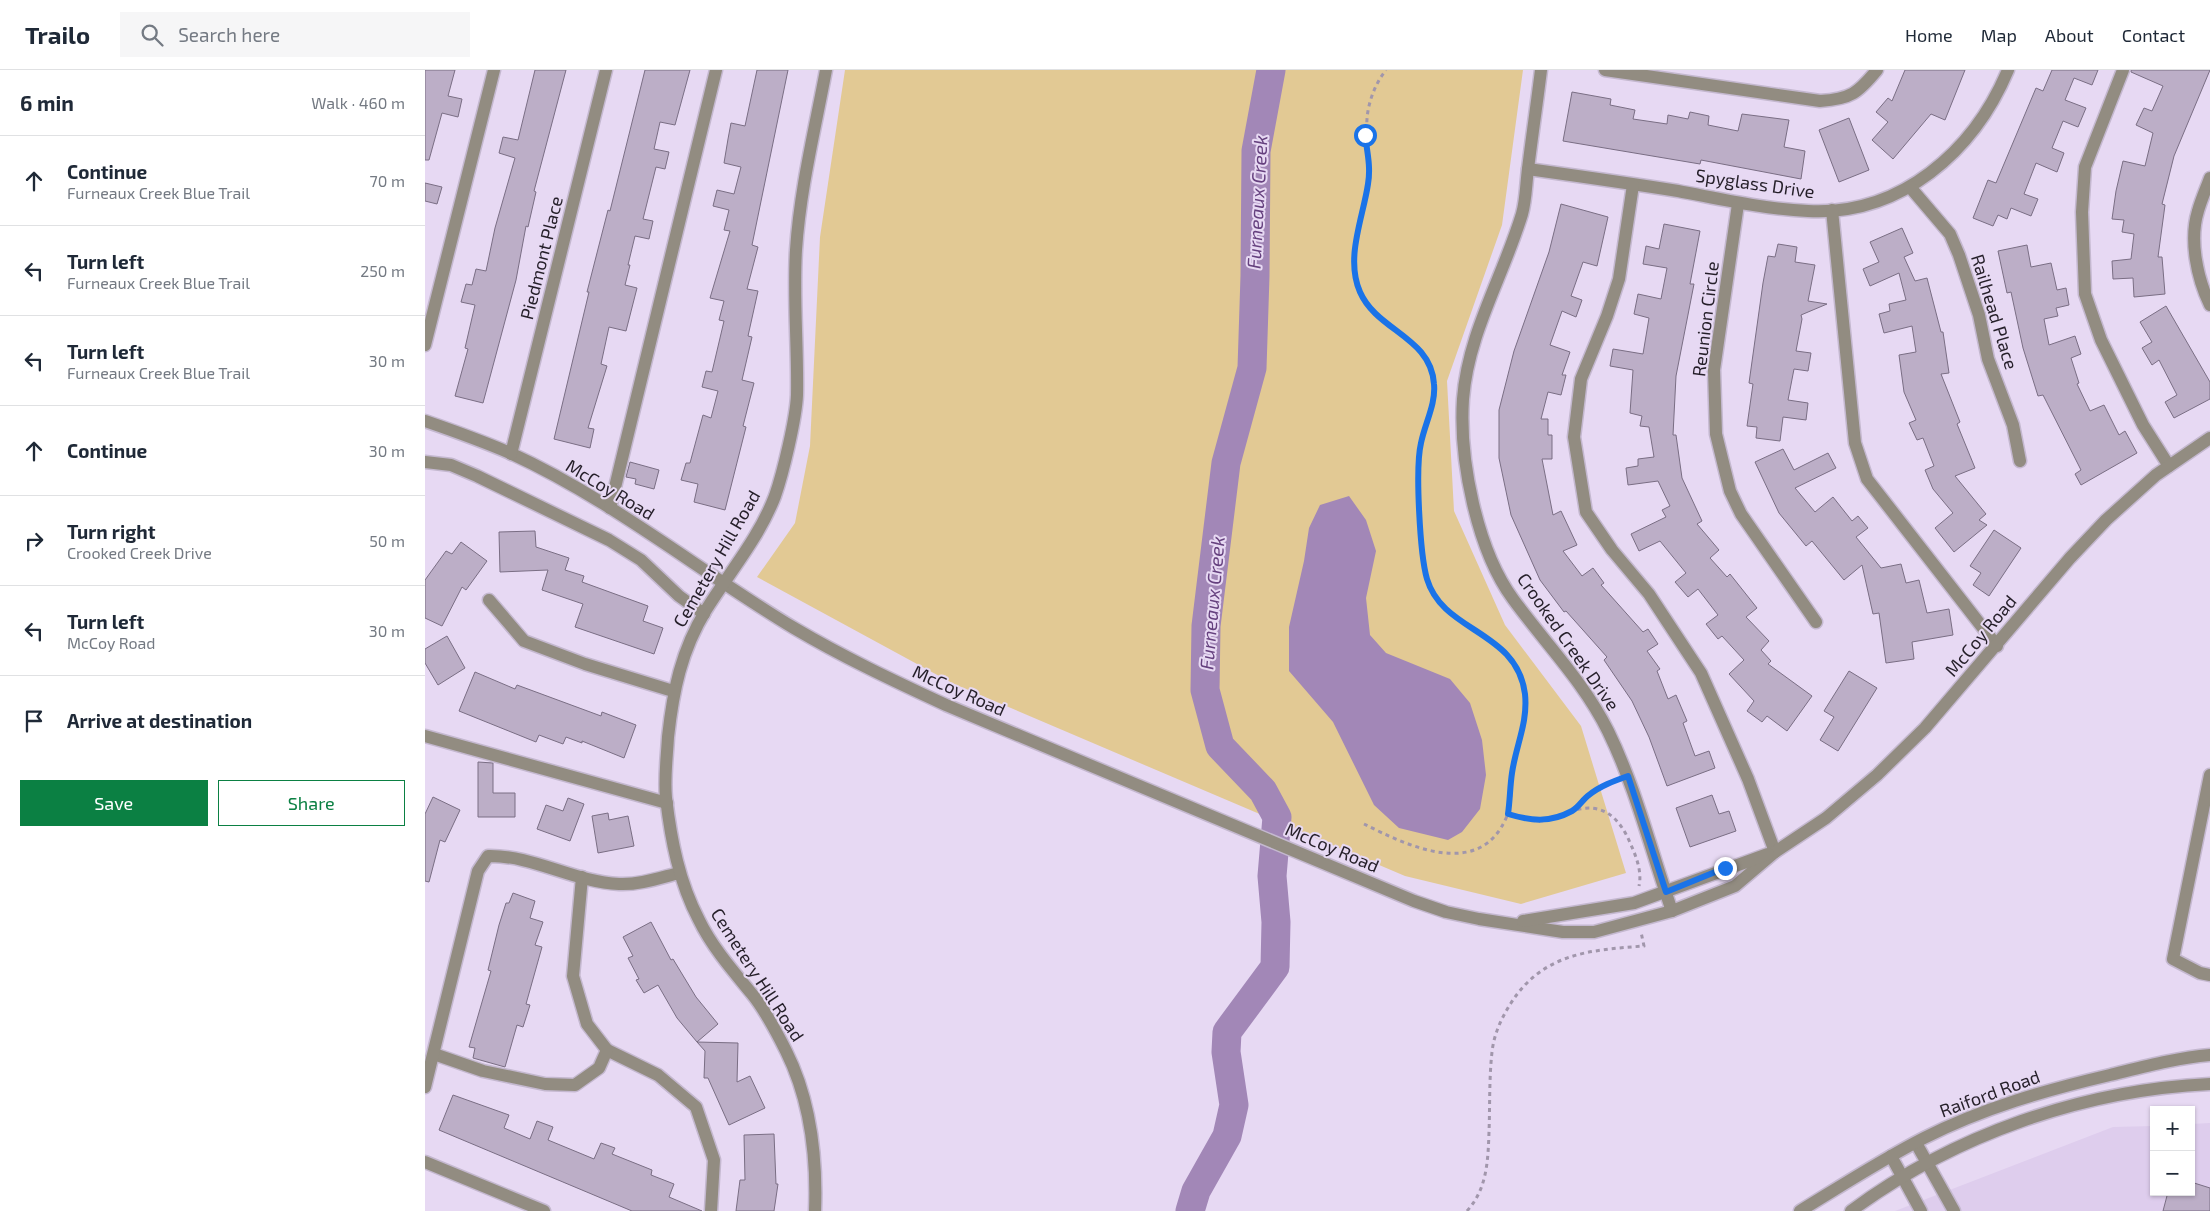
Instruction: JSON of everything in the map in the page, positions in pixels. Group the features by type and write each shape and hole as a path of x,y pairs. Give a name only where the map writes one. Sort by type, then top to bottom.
{"street":[{"path":"425,345 494,70"},
{"name":"Piedmont Place","path":"511,454 607,70"},
{"path":"609,508 716,70"},
{"name":"Cemetery Hill Road","path":"815,1211 817,1169 811,1127 799,1082 786,1051 754,996 735,975 699,922 679,873 667,803 666,760 673,692 681,666 704,614 759,529 775,496 797,399 795,292 798,220 826,70"},
{"name":"Crooked Creek Drive","path":"1541,70 1521,219 1480,322 1469,362 1463,400 1471,500 1495,567 1511,597 1583,687 1608,730 1628,776 1672,911"},
{"path":"1605,70 1820,101 1838,100 1859,91 1877,70"},
{"name":"Spyglass Drive","path":"1528,169 1738,204 1810,211 1832,210 1882,200 1910,187 1954,154 1970,135 2008,70"},
{"path":"2123,70 2085,168 2082,212 2085,294 2105,348 2143,426 2169,466"},
{"path":"2210,178 2197,212 2194,238 2203,291 2210,305"},
{"path":"1633,185 1619,279 1607,316 1581,379 1574,437 1586,512 1612,550 1649,594 1701,672 1748,779 1775,852"},
{"name":"Railhead Place","path":"1910,187 1950,234 1956,248 1979,315 1988,359 2013,426 2020,461"},
{"name":"Reunion Circle","path":"1738,204 1713,370 1717,434 1730,491 1741,514 1816,622"},
{"path":"1832,210 1855,444 1867,479 1997,646"},
{"name":"McCoy Road","path":"425,421 511,454 609,508 794,628 875,673 945,705 1356,877 1446,912 1563,932 1594,932 1672,911 1735,886 1775,852 1826,818 1877,775 1925,728 1997,646 2070,558 2106,520 2169,466 2210,438"},
{"path":"425,462 451,465 477,476 609,540 641,560 679,596 704,614"},
{"path":"489,600 524,641 585,664 673,692"},
{"path":"425,736 667,803"},
{"path":"2210,775 2173,959 2200,974 2210,975"},
{"name":"McCoy Road","path":"1511,923 1634,903 1725,868 1775,852"},
{"path":"425,1087 478,871 488,856 505,855 599,882 632,884 679,873"},
{"path":"582,877 573,976 587,1024 607,1050 658,1075 696,1108 714,1160 711,1211"},
{"path":"434,1054 483,1071 545,1084 575,1085 599,1068 607,1050"},
{"name":"Raiford Road","path":"1800,1211 1891,1156 1979,1114 2042,1091 2182,1057 2210,1055"},
{"name":"Raiford Road","path":"1851,1211 1928,1163 1996,1131 2053,1110 2125,1093 2210,1084"},
{"path":"1916,1143 1954,1211"},
{"path":"1891,1156 1921,1211"},
{"path":"425,1162 544,1211"}],"path":[{"path":"1364,824 1402,843 1425,851 1447,854 1471,852 1491,840 1508,814 1512,772 1526,714 1521,678 1513,660 1500,647 1452,614 1437,598 1427,581 1423,558 1419,465 1421,444 1433,403 1434,384 1431,370 1425,354 1418,347 1371,310 1360,292 1354,272 1354,252 1369,183 1365,135 1369,105 1379,80 1386,70"},
{"path":"1574,810 1588,795 1603,786 1628,776"},
{"path":"1508,814 1540,821 1574,810 1589,808 1604,811 1616,818 1625,831 1635,854 1641,878 1639,887"},
{"path":"1467,1211 1474,1203 1484,1181 1487,1162 1492,1051 1499,1022 1518,992 1545,966 1593,950 1644,946 1640,926"}],"shaded area":[{"path":"845,70 1523,70 1502,225 1447,381 1454,511 1505,625 1581,726 1626,873 1521,904 1405,876 952,683 757,577 795,523 810,446 820,237"},
{"path":"1349,496 1366,520 1376,551 1366,598 1370,635 1386,653 1450,679 1470,703 1482,740 1486,775 1480,809 1462,832 1448,840 1399,828 1374,805 1333,722 1289,671 1289,627 1304,561 1309,528 1320,505"},
{"path":"2210,1123 2210,1211 1895,1211 2113,1127 2150,1126 2150,1196 2195,1196 2195,1124"}],"building":[{"path":"425,70 455,70 448,96 462,99 458,117 442,113 429,160 425,160"},
{"path":"535,70 566,70 534,191 536,192 528,227 526,226 516,280 483,403 455,396 468,349 465,348 475,305 461,302 466,284 472,285 476,269 486,271 495,228 515,158 499,153 503,137 518,140"},
{"path":"645,70 690,70 675,125 660,122 654,149 669,152 665,169 656,167 643,219 653,221 649,239 635,236 628,265 630,265 625,285 637,288 626,331 609,327 601,364 607,366 588,428 594,429 590,448 554,439 589,292 587,292 608,210 610,211"},
{"path":"757,70 788,70 752,245 758,247 747,289 758,291 748,336 752,337 742,380 754,383 743,426 746,427 725,510 694,502 698,484 681,480 686,463 690,463 703,415 711,418 718,391 702,387 706,371 712,372 724,321 719,320 724,301 710,298 730,231 724,230 729,210 713,206 717,190 734,194 741,167 724,163 728,139 731,123 745,126"},
{"path":"1905,70 1965,70 1945,120 1931,114 1893,159 1872,140 1888,122 1876,112 1888,98 1892,101"},
{"path":"2052,70 2098,70 2092,85 2074,78 2065,100 2086,108 2078,127 2063,121 2052,148 2064,153 2057,172 2036,163 2024,194 2038,199 2031,216 2011,208 2007,219 1998,215 1993,226 1973,218 1988,180 1996,183 2036,88 2043,91"},
{"path":"2131,70 2210,70 2174,156 2162,204 2165,205 2158,257 2162,257 2165,294 2134,297 2133,278 2113,279 2112,261 2131,259 2134,234 2122,232 2124,220 2112,219 2123,161 2145,166 2153,133 2136,125 2144,108 2152,111 2163,86 2131,72"},
{"path":"1572,92 1611,99 1610,105 1635,110 1633,119 1667,124 1668,115 1688,119 1690,112 1709,116 1708,125 1738,131 1742,114 1789,120 1784,147 1805,151 1801,179 1701,160 1700,164 1563,141"},
{"path":"1849,118 1869,170 1839,182 1819,130"},
{"path":"425,183 442,187 437,204 425,201"},
{"path":"1561,204 1608,217 1597,266 1583,262 1571,296 1582,300 1576,317 1562,311 1550,345 1570,352 1562,375 1566,375 1561,395 1548,392 1541,419 1548,419 1548,435 1552,435 1552,459 1542,459 1553,515 1561,511 1577,545 1563,551 1582,576 1593,568 1604,583 1601,585 1643,632 1648,629 1658,644 1647,651 1660,669 1657,671 1668,699 1676,695 1687,721 1683,723 1695,756 1709,751 1715,768 1667,786 1649,737 1632,701 1604,660 1607,657 1566,611 1564,612 1540,580 1511,515 1499,458 1499,410 1514,351 1549,252"},
{"path":"1664,224 1700,231 1690,284 1694,284 1676,376 1673,435 1676,435 1682,478 1702,521 1697,524 1719,550 1710,558 1727,577 1730,574 1757,608 1746,617 1769,641 1761,650 1771,661 1768,664 1812,696 1787,731 1767,716 1762,722 1747,711 1754,701 1729,674 1744,660 1722,636 1718,639 1706,624 1718,615 1698,589 1688,597 1675,582 1686,573 1660,541 1639,551 1631,534 1666,517 1662,510 1670,506 1658,481 1628,485 1626,468 1638,466 1638,459 1654,457 1649,427 1640,426 1642,416 1630,413 1633,370 1610,366 1613,349 1643,354 1649,318 1634,314 1638,294 1661,299 1667,268 1643,264 1646,246 1659,249"},
{"path":"1902,228 1913,253 1904,257 1915,281 1927,278 1941,332 1943,332 1949,373 1941,374 1960,422 1957,424 1975,468 1955,476 1986,514 1979,520 1987,525 1954,552 1935,528 1953,513 1933,489 1925,470 1934,466 1923,438 1917,440 1909,423 1916,420 1904,392 1899,355 1916,352 1912,326 1884,333 1879,314 1890,311 1889,304 1906,300 1899,273 1870,286 1863,269 1879,262 1870,242"},
{"path":"1778,244 1797,247 1795,262 1815,265 1808,301 1827,304 1801,315 1802,319 1796,351 1811,353 1808,371 1794,369 1788,400 1808,403 1806,420 1783,417 1780,441 1756,438 1757,427 1747,426 1753,384 1749,383 1763,283 1768,256 1775,257"},
{"path":"2027,245 2031,267 2051,263 2057,290 2066,288 2069,305 2056,308 2058,316 2044,319 2049,345 2075,336 2081,354 2071,358 2079,383 2077,384 2090,411 2104,405 2119,435 2125,431 2137,453 2081,485 2075,474 2081,470 2043,395 2038,396 2023,348 2011,292 2007,293 1998,251"},
{"path":"2166,306 2210,382 2210,399 2174,418 2165,402 2177,395 2159,360 2152,365 2142,348 2152,342 2140,322"},
{"path":"1783,449 1794,470 1828,453 1836,468 1795,488 1815,512 1833,497 1852,521 1858,516 1868,528 1856,537 1881,568 1901,564 1906,583 1919,580 1927,613 1949,609 1953,635 1912,642 1914,659 1886,663 1879,613 1873,614 1862,565 1844,580 1812,541 1806,546 1779,513 1755,462"},
{"path":"630,462 659,470 654,489 635,484 636,479 626,477"},
{"path":"1994,530 2021,548 1989,596 1973,585 1981,573 1970,566"},
{"path":"535,531 536,547 569,558 565,570 584,576 582,582 648,606 643,621 663,628 654,654 575,627 583,604 542,590 548,570 500,572 499,532"},
{"path":"461,542 487,561 466,590 462,587 442,626 425,618 425,580 446,551 452,554"},
{"path":"447,636 465,668 438,685 425,663 425,649"},
{"path":"1849,671 1877,688 1838,751 1820,740 1834,717 1824,711"},
{"path":"475,672 515,689 517,685 601,716 602,712 636,725 624,758 582,741 582,743 566,737 563,744 539,735 536,742 459,711"},
{"path":"478,762 493,763 493,793 515,793 515,817 478,817"},
{"path":"1712,795 1719,814 1729,811 1736,831 1690,847 1676,808"},
{"path":"433,797 460,810 445,842 440,840 429,882 425,881 425,814"},
{"path":"568,798 584,804 570,841 537,829 546,805 563,811"},
{"path":"608,813 609,820 628,816 634,846 598,853 592,816"},
{"path":"513,893 535,901 530,918 543,922 535,945 542,947 526,1004 530,1005 523,1027 517,1025 505,1067 473,1058 475,1048 469,1047 491,971 488,970 499,925 506,903 509,903"},
{"path":"651,922 671,960 673,959 696,997 718,1024 697,1042 677,1018 658,985 644,993 636,980 639,979 628,958 633,956 623,937"},
{"path":"697,1042 738,1043 737,1082 750,1076 765,1108 729,1125 708,1078 704,1078 705,1051"},
{"path":"453,1095 509,1115 504,1128 530,1139 537,1121 553,1127 548,1140 594,1159 601,1143 615,1148 612,1154 652,1170 651,1175 674,1184 669,1197 702,1211 632,1211 439,1130"},
{"path":"774,1134 776,1184 778,1184 774,1211 736,1211 740,1180 745,1180 744,1135"},
{"path":"2195,1183 2210,1188 2210,1211 2163,1211 2167,1196 2195,1196"}],"waterway":[{"name":"Furneaux Creek","path":"1190,1211 1196,1191 1227,1136 1234,1105 1226,1052 1227,1032 1275,967 1276,922 1272,876 1277,817 1263,791 1220,746 1205,690 1206,626 1226,463 1252,368 1256,151 1271,70"}],"route":[{"path":"1365,135 1369,183 1354,252 1354,272 1360,292 1371,310 1411,340 1425,354 1434,384 1433,403 1421,444 1419,465 1423,558 1427,581 1437,598 1452,614 1500,647 1513,660 1525,693 1526,714 1512,772 1508,814 1529,820 1551,819 1574,810 1588,795 1603,786 1628,776 1666,892 1725,868"}]}
